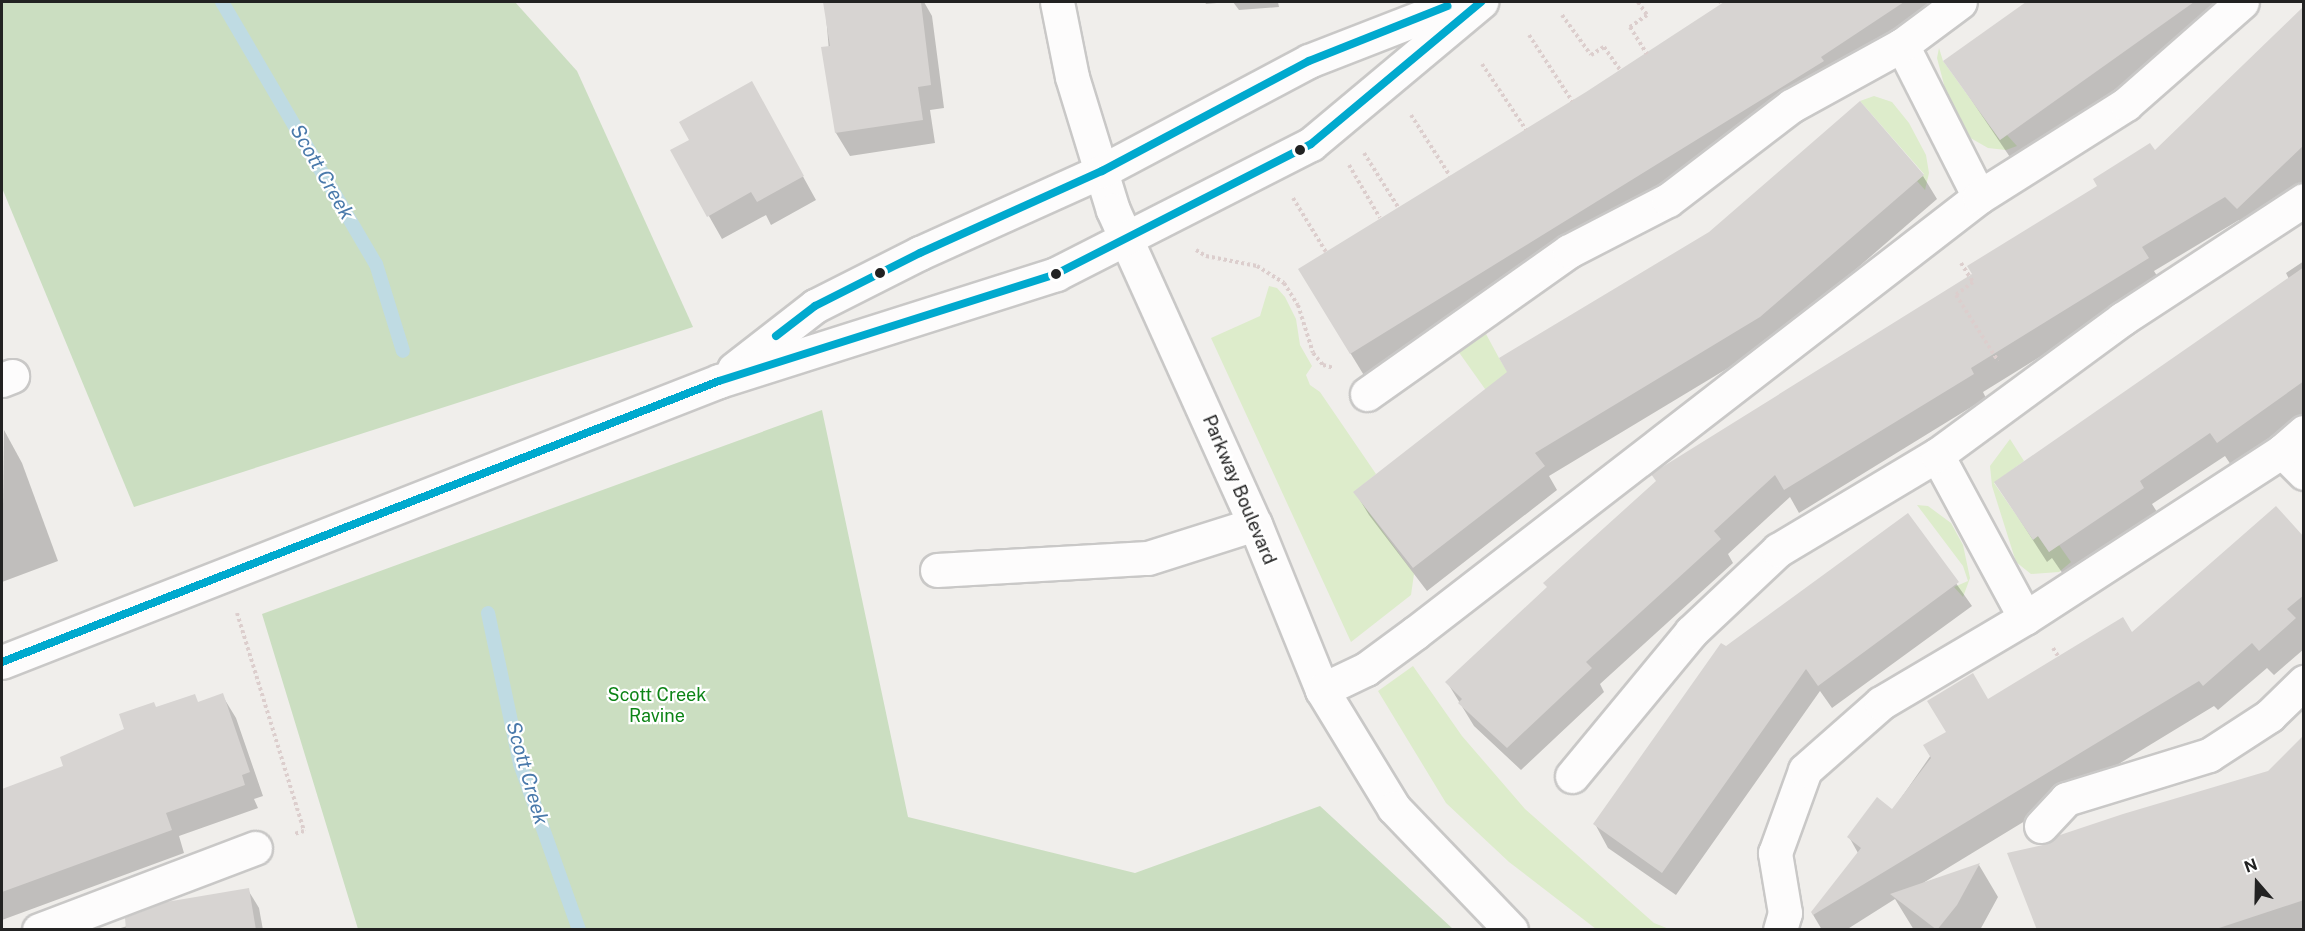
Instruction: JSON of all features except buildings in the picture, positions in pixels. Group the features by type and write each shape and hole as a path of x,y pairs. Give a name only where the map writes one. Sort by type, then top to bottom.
{"street":[{"name":"Parkway Boulevard","path":"1057,2 1072,77 1102,171 1128,241 1255,524 1322,690 1394,808 1511,930"},
{"path":"719,381 815,306 920,253 1102,171 1309,61 1460,2"},
{"path":"2,662 225,572 719,381 1056,274 1128,241 1311,144 1481,2"},
{"path":"1379,386 1569,251 1668,200 1791,106 1902,45 1960,2"},
{"path":"1322,690 1366,669 1415,633 1979,197 2126,104 2242,2"},
{"path":"1902,45 1979,197"},
{"path":"1572,776 1691,632 1778,550 1937,455 2122,319 2304,200"},
{"path":"1780,930 1785,913 1775,853 1805,770 1881,703 2296,452"},
{"path":"1937,455 2025,618"},
{"path":"937,570 1148,558 1255,524"},
{"path":"2041,826 2066,799 2209,755 2269,716 2304,682"},
{"path":"39,930 255,849"}],"path":[{"path":"1638,2 1647,15 1630,27 1647,54"},
{"path":"1562,15 1591,55 1604,47 1620,70"},
{"path":"1529,35 1572,101"},
{"path":"1482,64 1526,130"},
{"path":"1408,109 1450,176"},
{"path":"1362,149 1398,207"},
{"path":"1345,159 1380,218"},
{"path":"1290,192 1326,252"},
{"path":"1940,228 1973,282 1956,295 2019,394"},
{"path":"1191,246 1206,256 1257,266 1284,283 1298,305 1313,353 1323,365 1337,369 1359,361 1379,386"},
{"path":"225,572 304,831 255,849"}],"green space":[{"path":"2,2 515,2 577,71 693,327 134,507 2,188"},
{"path":"1939,48 1943,61 2000,140 2007,135 2017,146 2006,150 1988,148 1967,136 1947,96 1937,58"},
{"path":"1874,96 1892,102 1909,123 1926,155 1929,173 1925,190 1917,181 1924,174 1860,101"},
{"path":"1269,286 1277,288 1285,297 1296,319 1300,345 1312,366 1306,375 1310,385 1320,392 1376,474 1354,492 1414,574 1411,595 1351,642 1211,338 1260,316"},
{"path":"1486,334 1546,436 1485,389 1458,351"},
{"name":"Scott Creek Ravine","path":"822,410 908,817 1135,873 1320,806 1453,929 358,929 262,614"},
{"path":"2010,439 2024,461 1994,483 2033,539 2038,536 2049,552 2059,545 2071,562 2059,572 2031,574 2016,562 1992,486 1990,466"},
{"path":"1917,505 1928,506 1951,523 1963,545 1970,578 1963,597 1954,587 1968,581 1963,566"},
{"path":"1413,666 1462,736 1525,809 1654,923 1669,929 1596,929 1509,862 1446,803 1378,691"}],"waterway":[{"name":"Scott Creek","path":"222,2 376,264 403,351"},
{"name":"Scott Creek","path":"488,613 520,764 579,930"}],"transit line":[{"path":"2,662 719,381 1056,274 1311,144 1481,2"},
{"path":"776,336 815,306 920,253 1102,171 1309,61 1447,6"}]}
